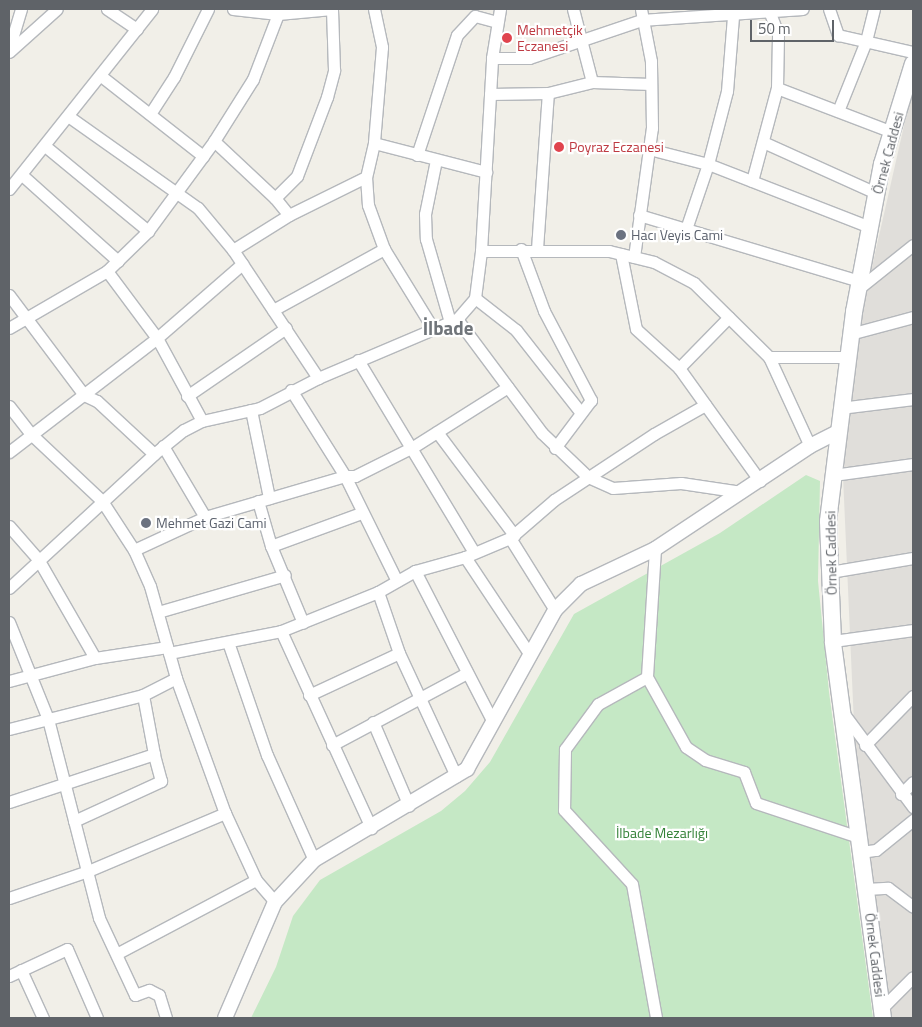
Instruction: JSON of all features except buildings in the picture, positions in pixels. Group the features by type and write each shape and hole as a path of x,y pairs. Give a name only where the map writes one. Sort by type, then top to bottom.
{"main road":[{"name":"Örnek Caddesi","path":"882,1013 833,641 828,521 850,334 876,193 892,132 910,82 913,64"}],"street":[{"path":"9,50 21,9"},
{"path":"9,50 57,9"},
{"path":"107,9 137,29"},
{"path":"9,188 22,175 152,9"},
{"path":"150,114 174,77 208,9"},
{"path":"233,9 278,14 332,9 334,70 327,98 297,176 275,198"},
{"path":"374,9 382,47 374,143 366,177 368,205 384,249 432,327"},
{"path":"9,588 38,559 154,454 202,421 251,410 291,390 432,327 453,321 475,298 481,251 492,58 500,9"},
{"path":"573,9 592,82"},
{"path":"492,58 529,58 581,42 641,14 733,16 803,9"},
{"path":"829,9 838,35 913,52"},
{"path":"838,111 866,41 874,9"},
{"path":"752,182 777,88 778,34 770,13"},
{"path":"9,328 107,271 148,231 214,141 253,79 278,14"},
{"path":"634,257 652,128 650,61 641,14"},
{"path":"417,155 457,35 475,16 497,22"},
{"path":"686,229 708,164 727,91 733,16"},
{"path":"101,76 203,156"},
{"path":"490,94 548,93 592,82 651,84"},
{"path":"777,88 892,132"},
{"path":"537,249 548,93"},
{"path":"68,116 177,191 198,208 233,250 318,378"},
{"path":"214,141 275,198 289,215"},
{"path":"763,142 876,193"},
{"path":"374,143 486,172"},
{"path":"44,146 148,231"},
{"path":"649,149 708,164 870,227"},
{"path":"436,160 425,214 426,240 453,321 508,387 555,448 588,478 613,488 681,483 741,492"},
{"path":"22,175 118,262"},
{"path":"233,250 289,215 366,177"},
{"path":"639,215 859,285 913,245"},
{"path":"273,310 384,249"},
{"path":"520,249 544,311 592,400 555,448"},
{"path":"481,251 537,249 621,254 654,262 694,283 769,357 810,446"},
{"path":"621,254 636,329 679,368 760,481"},
{"path":"9,452 157,338 242,264"},
{"path":"107,271 157,338 202,421"},
{"path":"9,295 84,394 97,401 154,454"},
{"path":"475,298 516,330 581,413"},
{"path":"679,368 729,317"},
{"path":"850,334 913,317"},
{"path":"187,396 286,328"},
{"path":"769,357 847,357"},
{"path":"358,360 413,447 469,555 530,655"},
{"path":"134,550 205,517 345,476 355,476 413,447 508,387"},
{"path":"291,390 345,476 361,513 397,581"},
{"path":"840,408 913,399"},
{"path":"9,681 95,658 228,642 281,631 303,623 378,592 415,571 469,555 512,536 554,500 705,405"},
{"path":"9,406 32,435 102,502 134,550 158,612 176,678 224,813 256,880 275,902"},
{"path":"251,410 271,546 285,575 303,623"},
{"path":"437,432 512,536 555,610"},
{"path":"226,1018 275,902 314,860 409,806 467,769 555,610 580,584 655,549 810,446 837,432"},
{"path":"164,446 205,517"},
{"path":"833,476 913,464"},
{"path":"271,546 361,513"},
{"path":"9,526 38,559 95,658"},
{"path":"655,549 647,677 686,747 705,760 744,772 756,803 876,850 913,820"},
{"path":"830,572 913,558"},
{"path":"415,571 465,674 493,722"},
{"path":"158,612 285,575"},
{"path":"378,592 399,653 456,776"},
{"path":"9,622 48,719 99,918 118,953 135,995 149,990 159,995 166,1018"},
{"path":"833,641 913,630"},
{"path":"281,631 371,828"},
{"path":"228,642 267,755 314,860"},
{"path":"309,695 399,653"},
{"path":"332,745 418,697 465,674"},
{"path":"647,677 598,704 565,749 564,810 632,884 656,1018"},
{"path":"9,728 143,695 176,678"},
{"path":"74,821 161,781 143,695"},
{"path":"865,745 913,696"},
{"path":"843,713 901,794 913,807"},
{"path":"373,722 409,806"},
{"path":"9,802 154,754"},
{"path":"901,794 913,782"},
{"path":"9,898 88,871 224,813"},
{"path":"118,953 256,880"},
{"path":"866,889 888,888 913,907"},
{"path":"9,976 67,949 97,1018"},
{"path":"21,970 43,1018"},
{"path":"882,1013 913,977"}],"shaded area":[{"path":"913,86 913,1018 889,1018 859,837 840,408"}],"green space":[{"name":"İlbade Mezarlığı","path":"806,475 820,481 818,581 829,692 873,1018 251,1018 276,967 293,916 320,880 441,811 465,791 490,762 574,614 720,533"}],"place":[{"name":"Mehmetçik Eczanesi","path":"507,38"},
{"name":"Poyraz Eczanesi","path":"559,147"},
{"name":"Hacı Veyis Cami","path":"621,235"},
{"name":"Mehmet Gazi Cami","path":"146,523"}],"district":[{"name":"İlbade","path":"448,328"}]}
